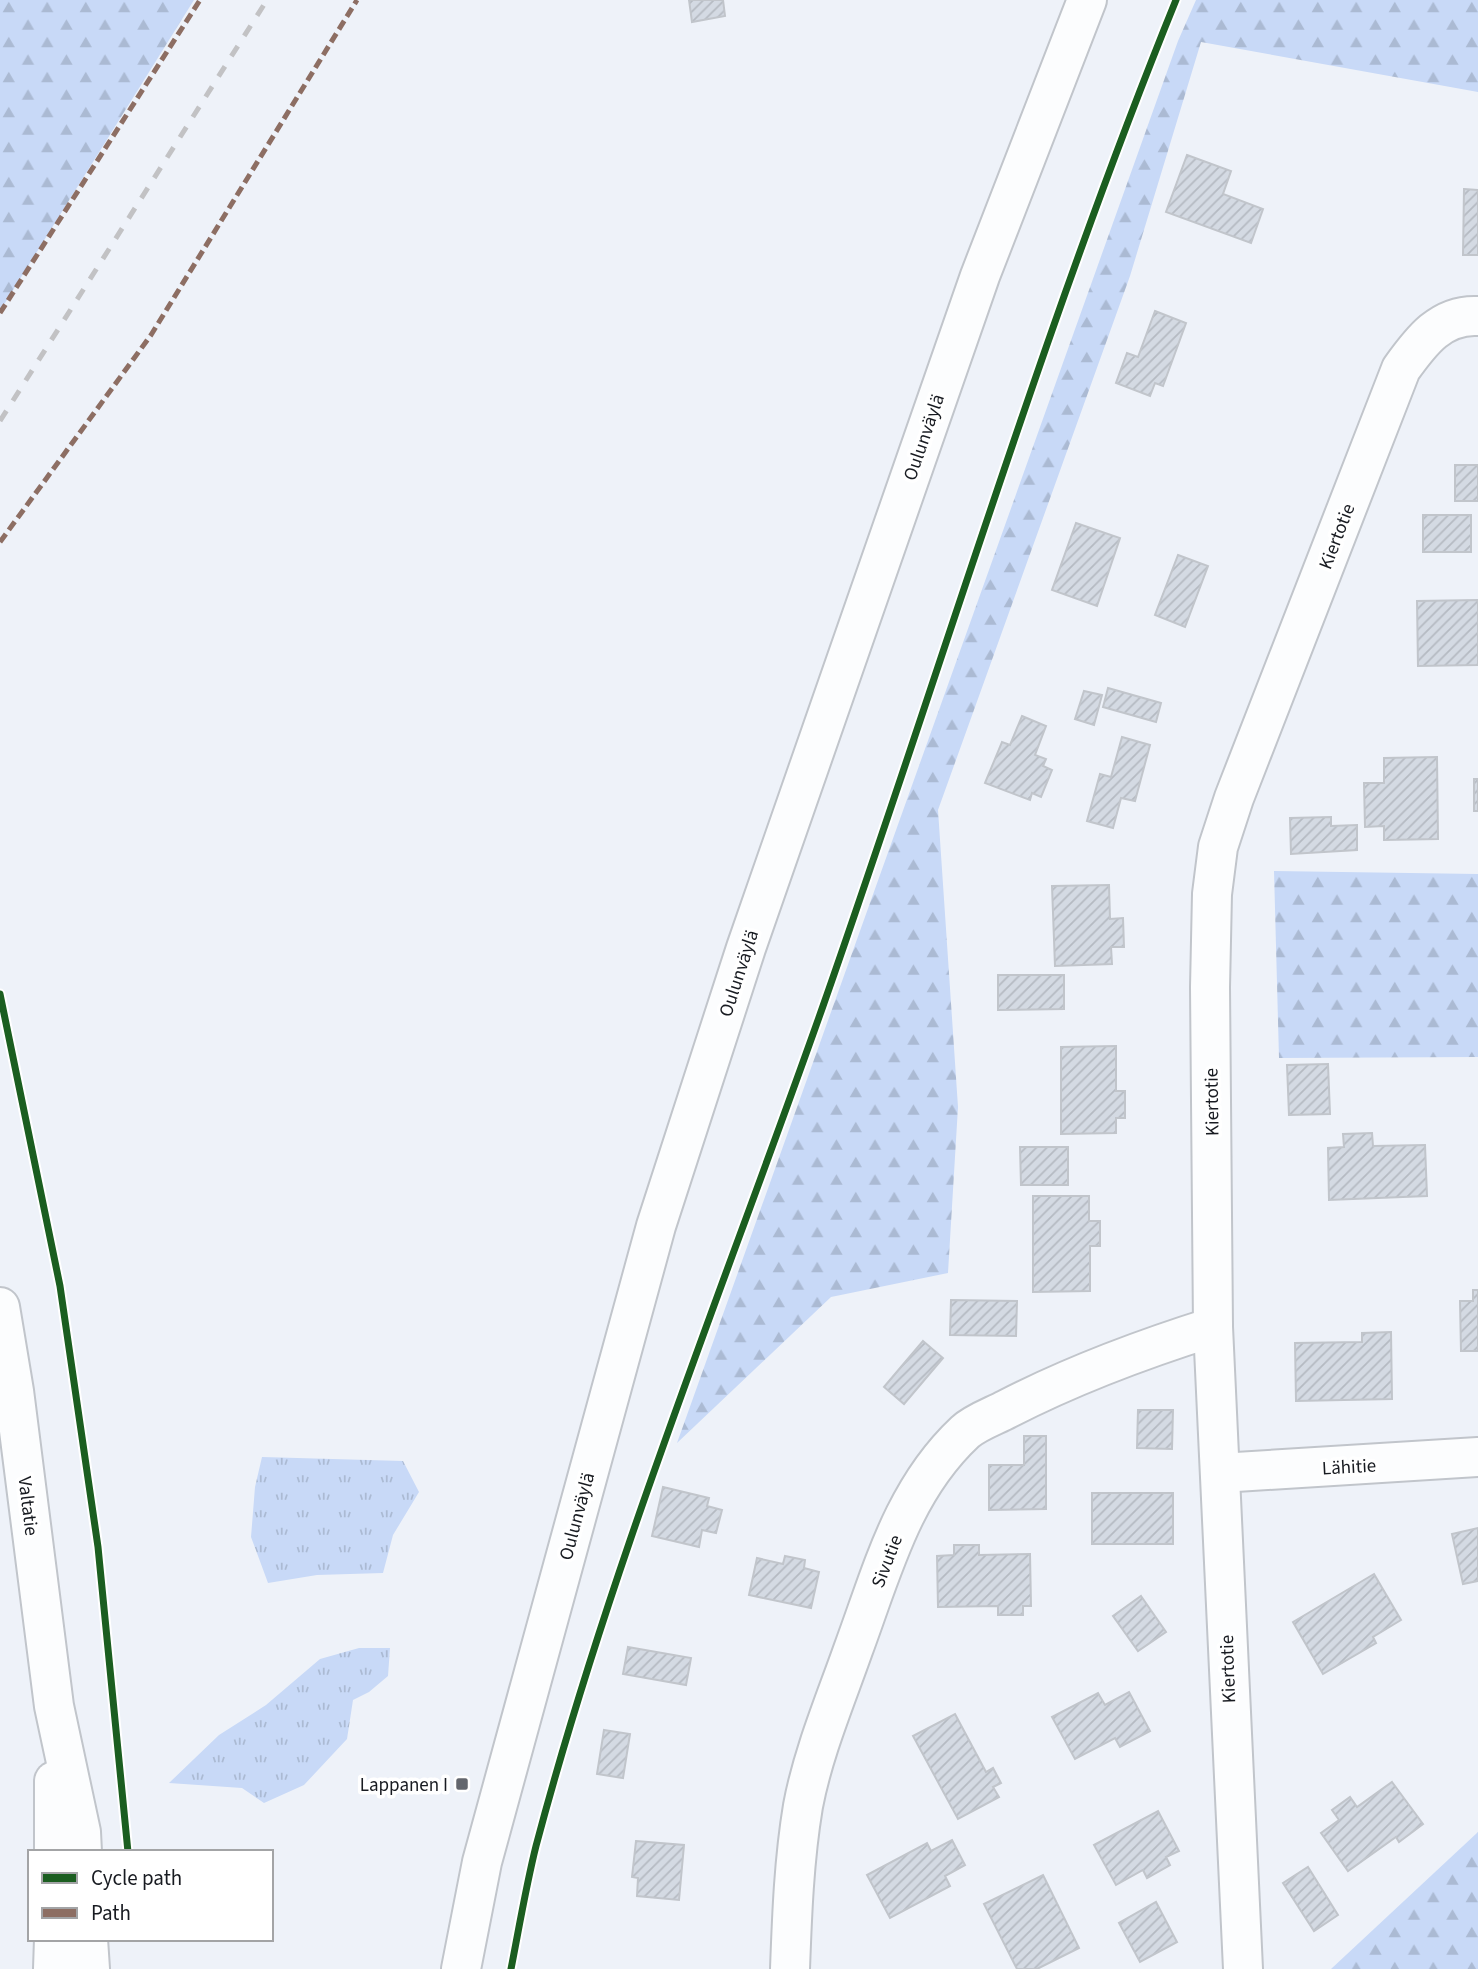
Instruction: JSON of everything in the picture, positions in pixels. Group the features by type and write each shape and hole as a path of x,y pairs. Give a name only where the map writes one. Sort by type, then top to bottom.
{"main road":[{"name":"Oulunväylä","path":"461,1969 489,1837 660,1212 849,647 980,276 1087,0"},
{"name":"Kiertotie","path":"1243,1969 1213,1327 1210,987 1212,894 1219,847 1234,798 1401,369 1425,337 1459,315 1478,316"},
{"name":"Valtatie","path":"0,1307 16,1405 54,1706 81,1832 82,1850"},
{"name":"Sivutie","path":"790,1969 793,1877 804,1803 826,1724 905,1510 930,1472 967,1430 1020,1403 1145,1348 1213,1327"},
{"name":"Lähitie","path":"1220,1473 1478,1457"},
{"name":"Valtatie","path":"54,1706 54,1850"},
{"path":"54,1941 54,1969"},
{"path":"88,1941 90,1969"}],"green space":[{"path":"0,0 194,0 0,311"},
{"path":"1196,0 1478,0 1478,92 1201,42 1130,276 938,810 958,1107 948,1273 831,1297 677,1443 1178,41"},
{"path":"1274,871 1478,874 1478,1057 1279,1058"},
{"path":"262,1457 403,1461 419,1492 393,1535 383,1573 317,1575 268,1583 251,1537 255,1487"},
{"path":"359,1648 390,1648 388,1676 369,1692 353,1700 347,1739 304,1785 264,1803 242,1788 169,1783 219,1735 266,1705 320,1659"},
{"path":"1478,1832 1478,1969 1331,1969"}],"building":[{"path":"689,0 723,0 725,16 692,22"},
{"path":"1187,155 1231,171 1223,194 1263,209 1251,243 1166,212"},
{"path":"1464,189 1478,190 1478,255 1463,255"},
{"path":"1155,311 1186,323 1163,386 1155,383 1150,396 1116,383 1127,353 1138,357"},
{"path":"1455,465 1478,465 1478,501 1455,501"},
{"path":"1423,515 1471,515 1471,552 1423,552"},
{"path":"1076,523 1120,538 1097,606 1052,590"},
{"path":"1178,555 1208,566 1185,627 1155,615"},
{"path":"1478,600 1478,665 1418,666 1417,601"},
{"path":"1108,688 1161,703 1156,722 1103,707"},
{"path":"1084,691 1102,695 1094,725 1075,719"},
{"path":"1022,716 1046,726 1035,755 1046,759 1043,766 1052,770 1041,797 1032,793 1030,800 985,783 1002,742 1010,745"},
{"path":"1122,737 1150,745 1135,801 1121,798 1113,828 1087,821 1100,774 1111,777"},
{"path":"1437,757 1438,839 1384,840 1384,826 1365,827 1364,783 1384,783 1384,758"},
{"path":"1474,779 1478,779 1478,811 1474,811"},
{"path":"1331,817 1331,826 1357,825 1357,850 1291,854 1290,818"},
{"path":"1109,885 1110,919 1123,918 1124,947 1111,947 1112,964 1055,966 1052,886"},
{"path":"998,975 1064,975 1064,1009 998,1010"},
{"path":"1116,1046 1116,1091 1125,1091 1125,1118 1116,1118 1116,1133 1061,1134 1061,1047"},
{"path":"1328,1064 1330,1114 1289,1115 1287,1065"},
{"path":"1372,1133 1373,1146 1425,1145 1427,1196 1329,1200 1328,1148 1344,1147 1343,1134"},
{"path":"1020,1147 1068,1147 1068,1185 1021,1185"},
{"path":"1033,1196 1089,1196 1089,1221 1100,1221 1100,1246 1090,1246 1090,1291 1033,1292"},
{"path":"1473,1290 1478,1290 1478,1351 1461,1351 1460,1301 1473,1301"},
{"path":"951,1300 1017,1301 1016,1336 950,1335"},
{"path":"1391,1332 1392,1399 1296,1401 1295,1343 1362,1342 1362,1333"},
{"path":"923,1341 943,1358 904,1404 884,1387"},
{"path":"1138,1410 1173,1410 1172,1449 1137,1448"},
{"path":"1024,1436 1046,1436 1046,1509 989,1510 989,1465 1024,1465"},
{"path":"663,1487 709,1498 707,1506 722,1510 716,1533 702,1530 699,1547 652,1536"},
{"path":"1092,1493 1173,1493 1173,1544 1092,1544"},
{"path":"1478,1528 1478,1581 1463,1584 1452,1534"},
{"path":"954,1545 979,1545 979,1555 1030,1554 1031,1606 1023,1606 1023,1615 998,1615 998,1606 938,1607 937,1556 954,1555"},
{"path":"785,1556 805,1560 804,1568 819,1572 811,1608 749,1595 757,1558 783,1564"},
{"path":"1374,1574 1401,1620 1373,1637 1376,1643 1323,1674 1293,1622"},
{"path":"1141,1596 1166,1632 1138,1651 1113,1616"},
{"path":"628,1647 691,1658 686,1685 623,1674"},
{"path":"1129,1692 1150,1731 1120,1747 1115,1738 1075,1759 1052,1717 1098,1693 1105,1705"},
{"path":"955,1714 986,1772 993,1768 1001,1783 993,1787 999,1797 958,1819 913,1736"},
{"path":"604,1730 630,1734 623,1778 597,1774"},
{"path":"1392,1782 1423,1824 1399,1842 1396,1837 1348,1871 1321,1833 1339,1820 1332,1810 1350,1797 1357,1807"},
{"path":"1158,1811 1179,1851 1166,1857 1170,1865 1147,1878 1143,1870 1116,1885 1094,1845"},
{"path":"952,1840 965,1865 945,1876 950,1886 890,1918 867,1875 927,1843 931,1851"},
{"path":"636,1841 684,1845 679,1900 637,1896 638,1878 632,1877"},
{"path":"1308,1867 1338,1915 1314,1931 1283,1883"},
{"path":"1043,1875 1079,1948 1037,1969 1017,1969 984,1904"},
{"path":"1156,1902 1177,1942 1140,1962 1119,1923"}],"railway":[{"path":"0,421 267,0"}],"marked path":[{"path":"0,313 200,0"},
{"path":"0,542 151,335 357,0"}],"cycle path":[{"path":"511,1969 536,1846 566,1739 634,1528 823,1006 1081,249 1176,0"},
{"path":"0,994 60,1286 98,1547 128,1850"}],"place":[{"name":"Lappanen I","path":"462,1784"}]}
